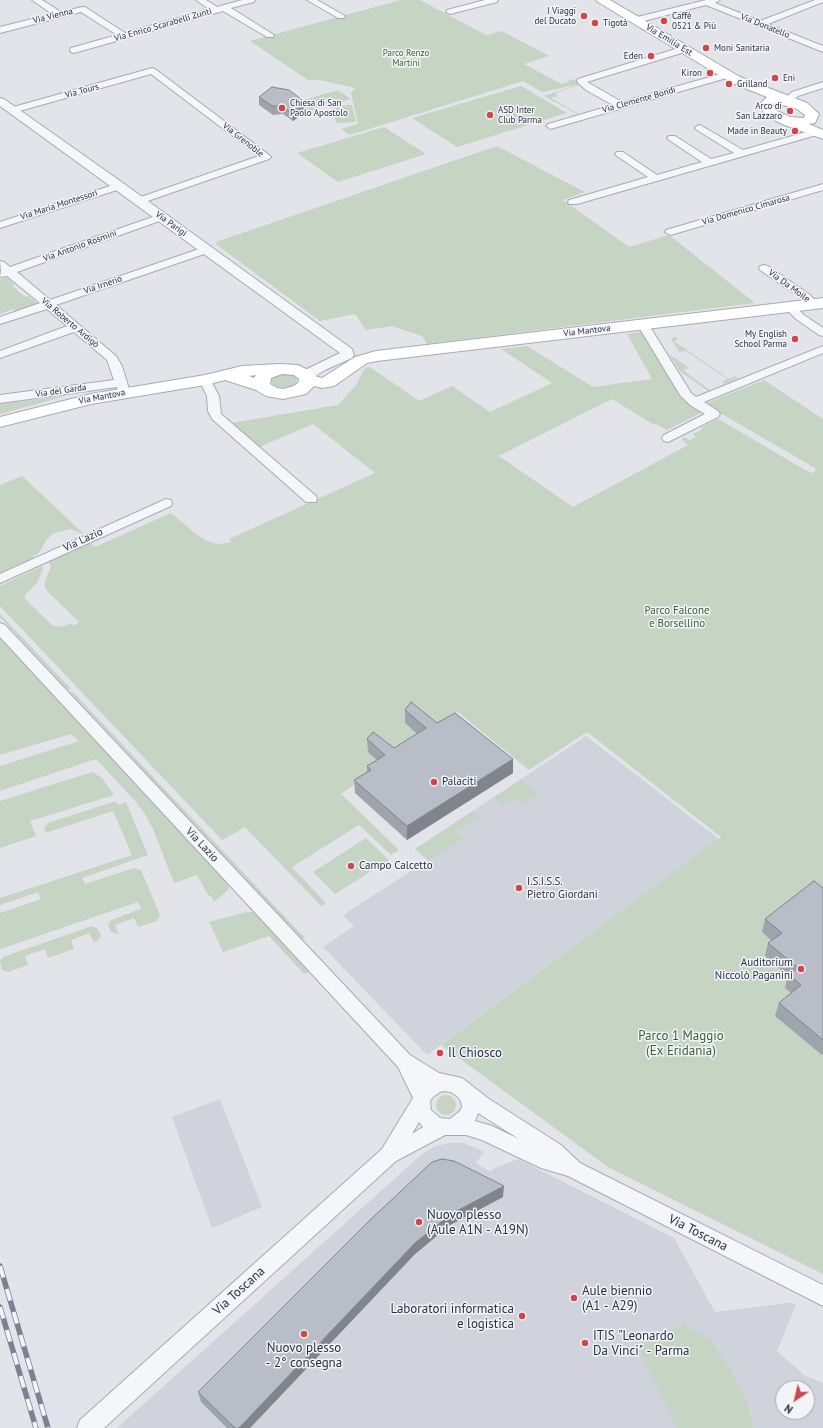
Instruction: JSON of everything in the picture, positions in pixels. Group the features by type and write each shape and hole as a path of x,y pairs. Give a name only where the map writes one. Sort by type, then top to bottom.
{"main road":[{"name":"Via Emilia Est","path":"602,0 732,77 805,108 812,114 821,131"},
{"name":"Via Emilia Est","path":"732,77 776,116 821,131"},
{"name":"Via Emilia Est","path":"768,110 766,104 771,100 786,100 791,102"},
{"name":"Via Emilia Est","path":"787,120 807,121 812,118 812,114"},
{"name":"Via Mantova","path":"207,379 242,371 283,368 300,371 308,380 322,383 333,380 361,360 376,356 818,303"},
{"name":"Via Mantova","path":"0,422 122,388 207,379 243,379 262,386 272,392 287,394 323,393 338,388 345,380 353,365"},
{"path":"262,386 262,380 265,375 283,368"},
{"path":"287,394 302,389 308,380"}],"street":[{"path":"36,0 58,14"},
{"path":"200,0 270,35"},
{"name":"Via Enrico Scarabelli Zunti","path":"74,50 251,0"},
{"path":"311,0 341,16"},
{"path":"450,12 494,0"},
{"path":"636,20 717,0"},
{"path":"760,24 822,0"},
{"name":"Via Donatello","path":"708,3 823,49"},
{"name":"Via Vienna","path":"0,30 82,9 124,36"},
{"path":"814,46 823,42"},
{"path":"622,106 589,88 581,81 685,49"},
{"name":"Via Tours","path":"13,110 152,72"},
{"name":"Via Grenoble","path":"139,201 266,157 152,72"},
{"name":"Via Clemente Bondi","path":"551,126 732,77"},
{"path":"791,102 795,94 823,85"},
{"name":"Via Parigi","path":"0,101 206,250 338,355"},
{"path":"700,128 742,154"},
{"path":"573,202 821,131"},
{"path":"672,138 710,163"},
{"path":"620,154 655,178"},
{"name":"Via Maria Montessori","path":"0,225 119,186"},
{"name":"Via Domenico Cimarosa","path":"670,232 823,187"},
{"name":"Via Antonio Rosmini","path":"3,270 161,217"},
{"name":"Via Irnerio","path":"0,321 206,250"},
{"name":"Via Da Moile","path":"764,268 803,295 818,303"},
{"name":"Via Roberto Ardigò","path":"3,270 48,304 112,358 116,366 122,388"},
{"path":"790,307 800,318 823,333"},
{"path":"643,324 684,392 694,402 714,414 668,438"},
{"path":"0,355 76,327"},
{"path":"694,402 823,349"},
{"path":"308,380 312,372 338,355"},
{"name":"Via Parigi","path":"283,368 338,355 376,356"},
{"path":"207,379 216,416 311,499"},
{"name":"Via del Garda","path":"0,399 122,388"},
{"name":"Via Lazio","path":"0,579 166,503"},
{"name":"Via Lazio","path":"0,628 404,1061 431,1078 448,1083"},
{"name":"Via Lazio","path":"404,1061 422,1099"},
{"name":"Via Toscana","path":"88,1428 389,1155 426,1091 432,1086 448,1083 455,1084 482,1105 551,1149 573,1169"},
{"name":"Via Toscana","path":"389,1155 407,1147 426,1135 462,1122 469,1114 471,1104 465,1091"},
{"name":"Via Toscana","path":"422,1099 422,1112 433,1124 447,1127 466,1127 485,1132 548,1162 573,1169 823,1296"}],"shaded area":[{"name":"I.S.I.S.S. Pietro Giordani","path":"586,736 719,839 427,1055 323,947 354,926 343,915 428,860 415,849"},
{"path":"220,1099 262,1207 212,1228 172,1117"},
{"path":"451,1143 464,1143 484,1152 476,1163 491,1172 493,1169 518,1159 674,1238 715,1312 788,1303 796,1304 777,1351 804,1375 823,1383 823,1428 117,1428 421,1155 435,1146"}],"green space":[{"name":"Parco Renzo Martini","path":"401,0 420,0 486,35 502,31 549,56 524,64 562,84 573,79 583,84 585,87 579,85 555,93 558,96 551,98 579,114 588,113 579,115 544,96 576,85 542,92 523,81 350,135 341,129 358,124 351,93 355,88 320,80 308,80 250,41"},
{"name":"ASD Inter Club Parma","path":"521,86 567,113 457,147 412,118"},
{"path":"338,90 351,99 309,111 296,102"},
{"path":"352,105 356,122 336,123 331,106"},
{"path":"384,127 426,154 338,182 297,153"},
{"path":"497,146 585,192 563,200 629,247 669,235 755,303 427,344 422,336 392,326 366,330 355,314 320,321 217,245 216,242"},
{"path":"7,278 15,285 12,286 25,297 28,296 36,302 35,304 15,311 13,309 0,314 0,279"},
{"path":"642,332 680,396 686,402 703,412 667,430 656,424 654,425 612,399 499,456 573,507 688,445 682,440 683,437 690,440 696,437 693,434 718,419 809,472 812,473 816,471 815,468 708,406 709,402 764,380 823,419 823,1274 608,1167 441,1045 721,837 587,732 529,770 458,712 376,760 367,768 371,773 341,794 399,850 391,855 359,825 292,867 326,903 321,906 245,827 222,840 0,606 0,586 42,566 43,569 37,583 25,595 25,599 52,625 62,627 71,623 74,626 79,622 48,592 45,587 45,581 51,567 49,562 90,543 95,547 171,513 205,540 217,544 229,543 232,542 229,539 375,473 313,424 257,448 231,423 338,405 356,385 365,368 370,367 419,401 452,386 490,412 552,383 501,349 527,346 593,387 652,379 627,334"},
{"path":"674,337 679,338 674,341 729,379 735,376 738,378 725,384 722,382 727,379 686,351 679,352 671,339"},
{"path":"669,354 689,368 683,370 710,390 708,391 680,371"},
{"path":"281,374 294,375 297,379 296,384 286,388 274,386 271,379"},
{"path":"66,396 0,414 0,404"},
{"path":"22,476 84,534 70,529 54,533 47,539 39,553 33,557 34,559 0,575 0,485"},
{"path":"0,614 71,689 68,690 0,617"},
{"path":"0,638 228,884 229,888 227,891 214,902 211,896 208,895 197,875 174,883 153,829 145,814 96,759 0,791 0,766 79,741 71,734 0,755"},
{"path":"73,692 305,938 302,939 71,693"},
{"path":"92,772 102,778 114,795 30,821 36,836 0,848 0,801"},
{"path":"521,780 538,794 523,805 513,797 503,805 494,798"},
{"path":"116,801 118,805 126,802 148,855 82,878 85,884 134,868 141,870 160,915 157,921 138,927 134,918 115,925 119,934 111,932 108,925 111,920 141,909 138,902 0,949 0,913 41,899 38,892 0,905 0,898 132,855 113,811 46,833 44,828 48,823"},
{"path":"473,811 479,816 454,832 463,838 428,860 415,849"},
{"name":"Campo Calcetto","path":"366,838 389,860 335,894 313,872"},
{"path":"246,912 253,912 257,915 309,972 304,974 269,936 223,952 209,922"},
{"path":"92,926 98,929 101,936 94,943 89,933 71,940 74,949 48,958 45,949 25,956 28,965 8,972 2,970 0,961 3,957"},
{"path":"446,1095 453,1098 456,1105 453,1112 446,1115 439,1112 436,1105 439,1098"},
{"path":"683,1324 712,1341 740,1385 749,1407 753,1428 677,1428 636,1344"}],"building":[{"path":"272,87 289,90 305,102 292,113 282,106 272,106 259,97"},
{"name":"Palaciti","path":"411,702 437,723 455,713 513,759 407,826 354,780 371,770 367,766 385,755 367,739 373,732 394,748 426,728 405,710"},
{"name":"Auditorium Niccolò Paganini","path":"814,881 823,888 823,1040 779,1003 801,985 789,975 798,968 768,943 782,933 765,919"},
{"path":"442,1159 454,1161 504,1186 451,1214 415,1243 239,1428 235,1428 198,1392 368,1222 432,1162"}],"railway":[{"path":"0,1266 48,1428"},
{"path":"0,1307 36,1428"}],"place":[{"name":"I Viaggi del Ducato","path":"584,16"},
{"name":"Caffè 0521 & Più","path":"664,21"},
{"name":"Tigotà","path":"595,23"},
{"name":"Moni Sanitaria","path":"706,48"},
{"name":"Eden","path":"651,56"},
{"name":"Kiron","path":"710,73"},
{"name":"Eni","path":"775,78"},
{"name":"Grilland","path":"729,84"},
{"name":"Chiesa di San Paolo Apostolo","path":"282,108"},
{"name":"Arco di San Lazzaro","path":"790,111"},
{"name":"ASD Inter Club Parma","path":"490,115"},
{"name":"Made in Beauty","path":"795,131"},
{"name":"My English School Parma","path":"795,339"},
{"name":"Palaciti","path":"434,782"},
{"name":"Campo Calcetto","path":"351,866"},
{"name":"I.S.I.S.S. Pietro Giordani","path":"519,888"},
{"name":"Auditorium Niccolò Paganini","path":"801,969"},
{"name":"Il Chiosco","path":"440,1053"},
{"name":"Nuovo plesso (Aule A1N - A19N)","path":"419,1222"},
{"name":"Aule biennio (A1 - A29)","path":"574,1298"},
{"name":"Laboratori informatica e logistica","path":"522,1316"},
{"name":"Nuovo plesso - 2° consegna","path":"304,1334"},
{"name":"ITIS \"Leonardo Da Vinci\" - Parma","path":"585,1343"}],"park label":[{"name":"Parco Falcone e Borsellino","path":"677,617"},
{"name":"Parco 1 Maggio (Ex Eridania)","path":"681,1044"}]}
